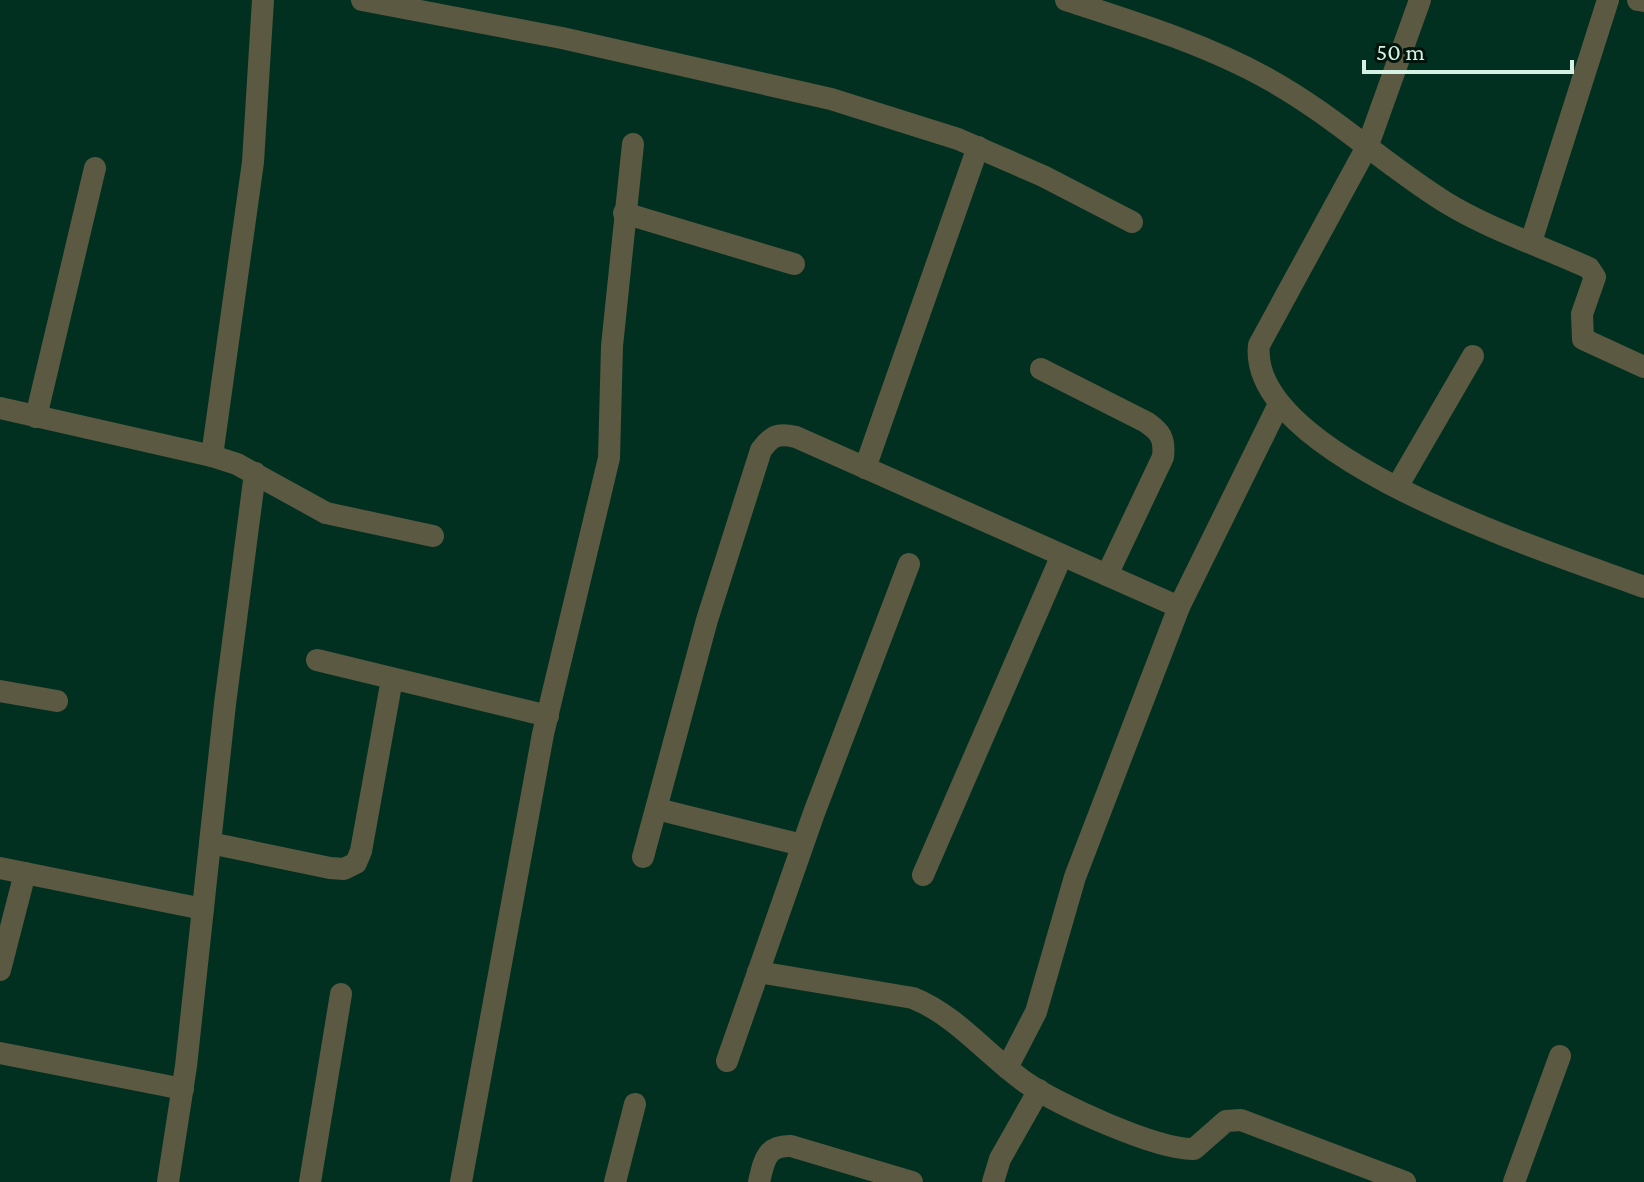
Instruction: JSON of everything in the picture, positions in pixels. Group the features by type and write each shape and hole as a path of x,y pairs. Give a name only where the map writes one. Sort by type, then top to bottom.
{"street":[{"path":"212,456 253,162 263,0"},
{"path":"362,0 445,7 831,99 978,147 1132,222"},
{"path":"1066,0 1164,34 1267,78 1463,213 1589,268 1595,277 1582,314 1583,339 1644,367"},
{"path":"1420,0 1368,145 1259,345 1257,361 1261,375 1279,404 1331,451 1397,487 1510,538 1644,587"},
{"path":"1531,242 1608,0"},
{"path":"1638,0 1644,1"},
{"path":"461,1182 548,716 609,458 612,346 633,144"},
{"path":"865,468 978,147"},
{"path":"36,417 95,168"},
{"path":"624,213 794,264"},
{"path":"1397,487 1473,356"},
{"path":"1041,369 1146,422 1160,432 1165,443 1163,457 1107,575"},
{"path":"1007,1068 1036,1012 1075,877 1179,607 1279,404"},
{"path":"0,408 212,456 255,473 326,513 433,536"},
{"path":"643,857 707,620 761,450 770,437 781,434 865,468 1179,607"},
{"path":"168,1182 183,1089 255,473"},
{"path":"923,875 1062,555"},
{"path":"727,1061 802,845 909,564"},
{"path":"317,660 548,716"},
{"path":"210,843 330,868 344,869 356,863 361,851 392,679"},
{"path":"0,691 57,701"},
{"path":"657,809 802,845"},
{"path":"0,868 203,909"},
{"path":"0,970 25,873"},
{"path":"758,972 913,998 935,1007 1007,1068 1039,1090 1173,1147 1194,1149 1226,1121 1241,1120 1405,1182"},
{"path":"310,1182 341,994"},
{"path":"0,1053 183,1089"},
{"path":"1514,1182 1560,1056"},
{"path":"993,1182 1000,1159 1039,1090"},
{"path":"615,1182 635,1104"},
{"path":"759,1182 767,1153 777,1146 791,1146 912,1182"}]}
